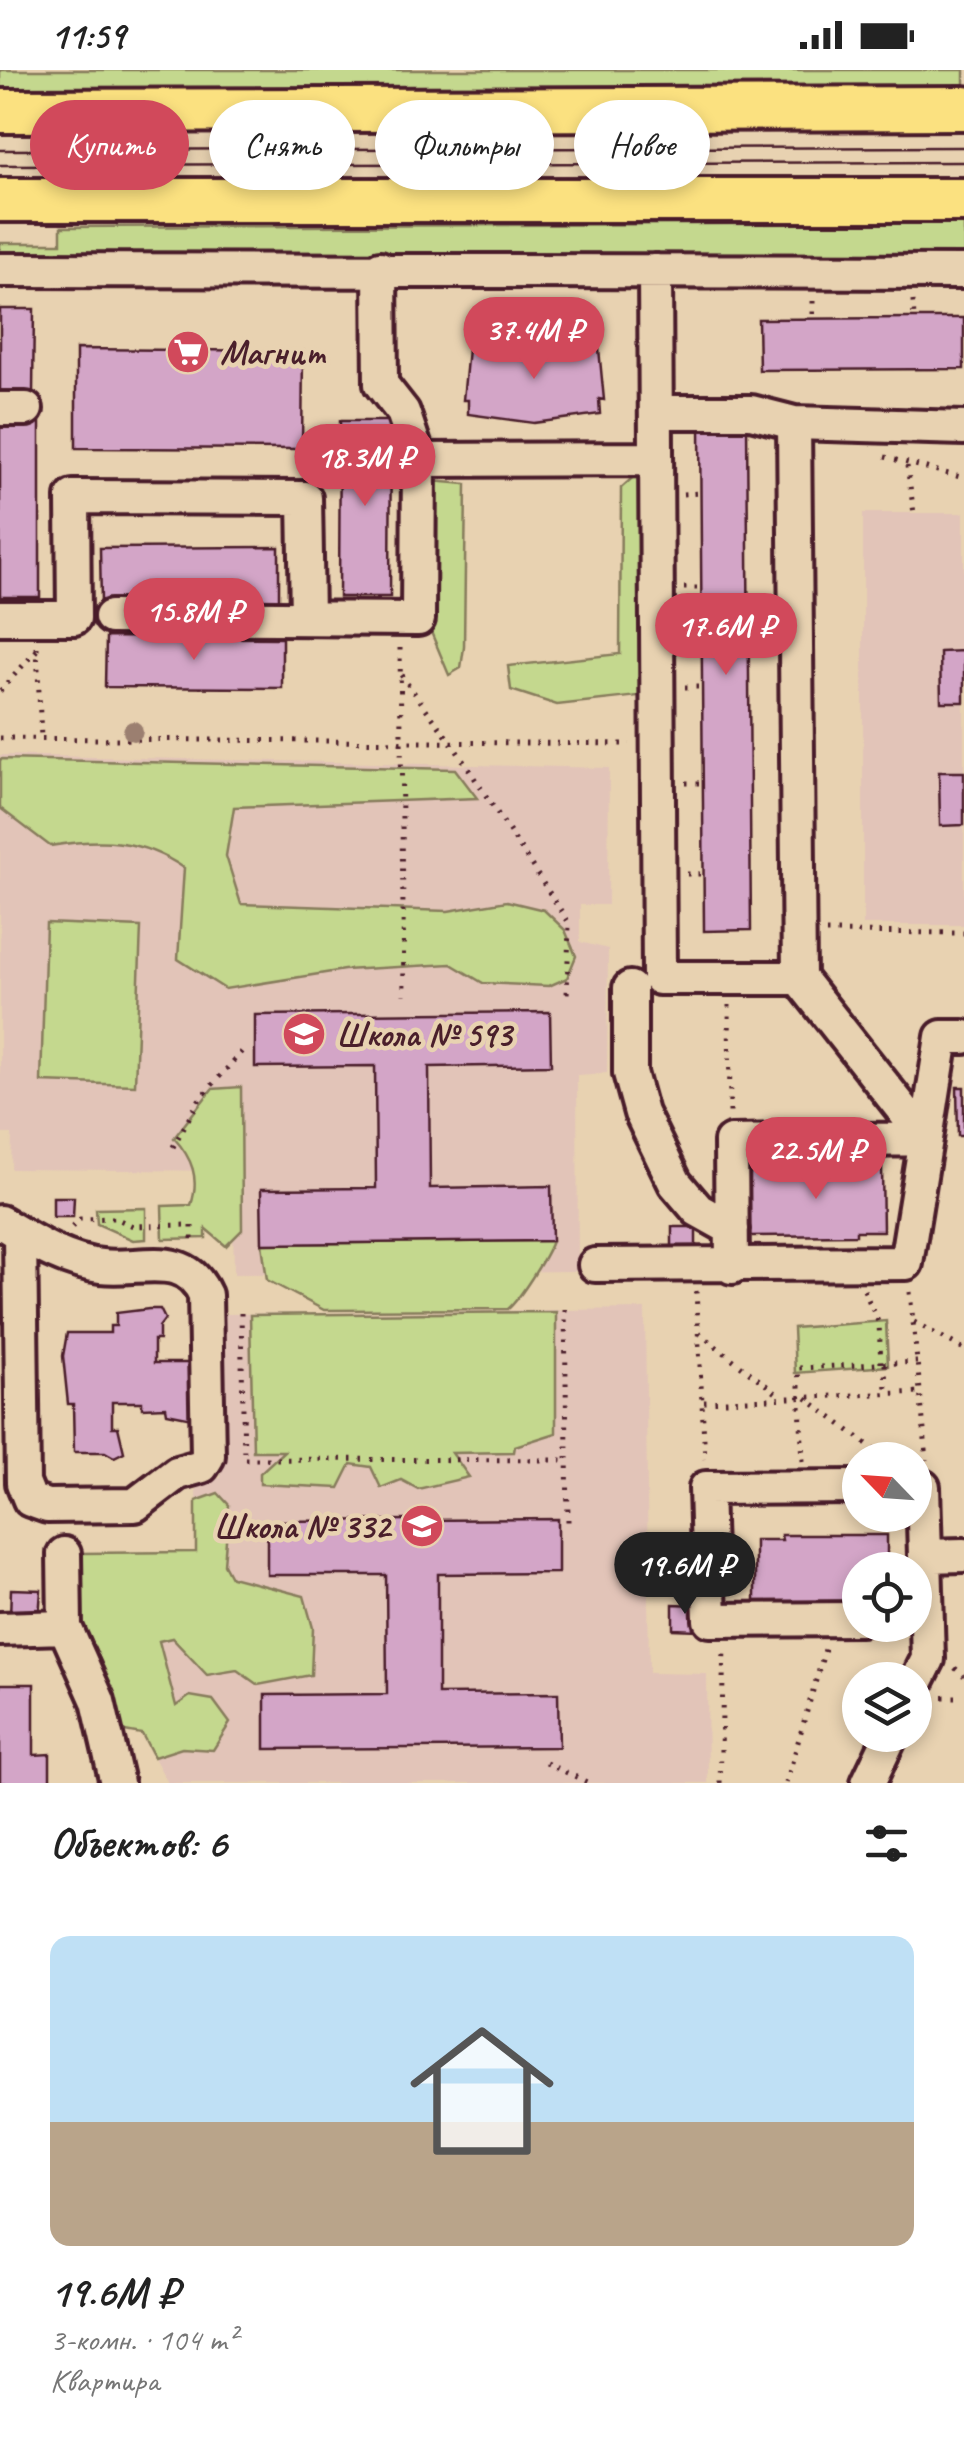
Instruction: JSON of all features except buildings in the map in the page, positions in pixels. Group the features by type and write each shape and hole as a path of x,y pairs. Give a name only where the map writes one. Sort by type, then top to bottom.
{"main road":[{"path":"0,111 964,108"},
{"path":"0,200 964,200"}],"street":[{"path":"111,617 418,619 419,460 404,412 381,384 380,268"},
{"path":"0,270 964,272"},
{"path":"655,272 659,978 799,978"},
{"path":"656,412 751,412 794,423 964,428"},
{"path":"794,423 799,978 926,1139"},
{"path":"419,460 656,459"},
{"path":"0,618 37,634 74,618 73,496 305,498 307,617"},
{"path":"630,988 630,1073 640,1114 674,1183 698,1210 732,1229"},
{"path":"595,1265 694,1268 906,1263 942,1037 964,1037"},
{"path":"732,1267 730,1142 926,1139"},
{"path":"10,1228 50,1252 100,1266 175,1265 188,1271 205,1295 208,1456 202,1466 177,1473 135,1505 47,1506 30,1500 24,1483 10,1228"},
{"path":"842,1488 706,1488 710,1620 842,1619"},
{"path":"64,1554 65,1627 98,1701 117,1783"},
{"path":"932,1556 964,1555"},
{"path":"0,1629 65,1627"},
{"path":"868,1783 883,1752"}],"path":[{"path":"813,296 813,318"},
{"path":"913,296 914,318"},
{"path":"901,428 914,513"},
{"path":"398,618 404,995"},
{"path":"0,691 37,634"},
{"path":"37,634 41,739"},
{"path":"400,674 453,745 568,924 567,996"},
{"path":"0,738 401,745 658,743"},
{"path":"798,932 964,933"},
{"path":"729,976 730,1142"},
{"path":"173,1146 199,1100 244,1049"},
{"path":"80,1219 116,1218 133,1226 192,1224 188,1271"},
{"path":"906,1263 925,1442"},
{"path":"853,1264 879,1324 886,1394"},
{"path":"694,1268 706,1488"},
{"path":"565,1310 568,1522"},
{"path":"242,1313 244,1459 566,1460"},
{"path":"913,1322 964,1349"},
{"path":"699,1333 783,1398"},
{"path":"804,1488 798,1368 917,1362"},
{"path":"702,1402 920,1392"},
{"path":"802,1398 863,1442"},
{"path":"720,1783 725,1620"},
{"path":"786,1783 842,1632"},
{"path":"546,1762 589,1783"}],"shaded area":[{"path":"863,513 964,513 964,925 863,925"},
{"name":"Школа № 593","path":"0,755 609,768 608,905 580,905 580,942 608,949 607,1073 577,1075 578,1271 234,1274 232,1171 11,1169 12,1134 0,1134"},
{"name":"Школа № 332","path":"645,1309 649,1673 707,1674 708,1783 168,1783 83,1629 79,1553 197,1552 196,1479 221,1478 223,1314"}],"green space":[{"path":"0,70 964,70 964,91 0,95"},
{"path":"964,223 964,254 0,258 0,243 61,243 61,227"},
{"path":"639,472 653,478 648,695 557,705 511,690 508,666 620,654 621,488"},
{"path":"431,481 466,484 464,647 461,668 449,675 431,632"},
{"path":"0,759 455,769 477,798 234,807 226,856 241,904 448,911 507,901 544,910 565,930 576,956 567,978 549,986 483,983 451,964 344,970 225,989 178,959 184,868 152,851 120,843 50,846 0,808"},
{"path":"46,923 141,927 135,1085 41,1082"},
{"path":"241,1087 242,1230 226,1246 206,1229 206,1238 163,1239 162,1206 191,1205 195,1186 190,1161 174,1138 212,1089"},
{"path":"146,1208 146,1239 133,1240 97,1224 96,1209"},
{"path":"552,1241 508,1309 324,1310 267,1280 262,1244"},
{"path":"556,1312 556,1433 515,1446 514,1452 452,1453 469,1477 418,1489 401,1480 381,1488 371,1467 351,1464 339,1488 260,1484 260,1473 284,1451 253,1451 250,1315"},
{"path":"886,1321 888,1366 795,1373 793,1328"},
{"path":"218,1493 229,1505 224,1564 231,1577 304,1596 313,1628 311,1675 258,1685 237,1670 207,1675 172,1638 159,1641 176,1706 190,1696 213,1700 230,1723 213,1750 182,1748 154,1757 142,1734 125,1731 108,1716 83,1629 79,1553 196,1552 196,1501"}],"tram line":[{"path":"0,150 964,147"},
{"path":"0,165 964,162"}],"place":[{"name":"Магнит","path":"188,352"},
{"name":"Школа № 593","path":"304,1034"},
{"name":"Школа № 332","path":"422,1526"}]}
